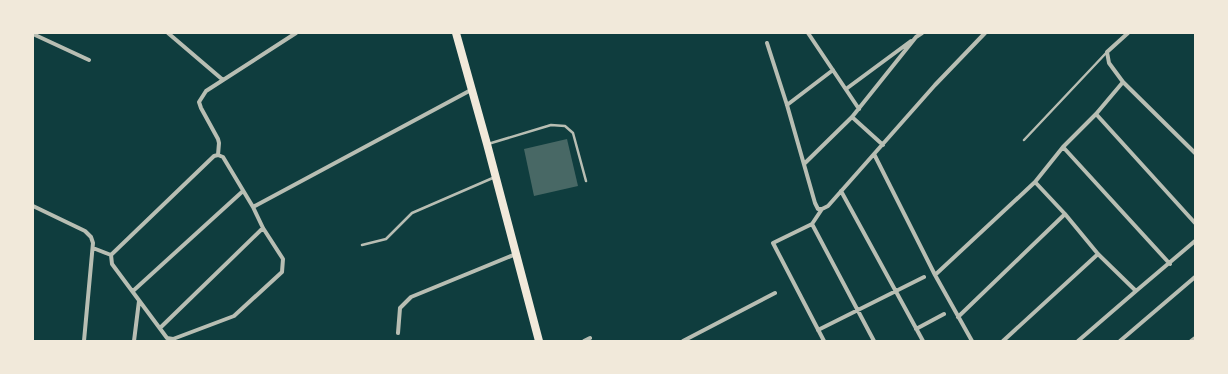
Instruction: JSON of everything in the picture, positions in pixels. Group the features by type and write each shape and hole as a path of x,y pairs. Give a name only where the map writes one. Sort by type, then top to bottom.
{"highway":[{"path":"456,33 496,176 539,341"}],"street":[{"path":"168,33 223,80"},
{"path":"218,155 218,139 199,102 206,91 296,33"},
{"path":"808,33 859,109"},
{"path":"846,89 922,33"},
{"path":"824,341 773,243 812,224 822,209 828,206 882,144 985,33"},
{"path":"1128,33 1107,52 1109,63 1123,82 1195,153"},
{"path":"33,34 89,60"},
{"path":"804,164 852,117 916,37"},
{"path":"767,43 787,105 815,203 818,208 822,209"},
{"path":"787,105 833,70"},
{"path":"935,275 1035,182 1064,147 1096,114 1123,82"},
{"path":"253,207 472,90"},
{"path":"1096,114 1195,223"},
{"path":"852,117 882,144"},
{"path":"1064,147 1170,264"},
{"path":"874,154 935,275 972,341"},
{"path":"218,155 223,157 253,207 263,228 283,259 282,272 234,316 173,340 167,338 112,264 111,255 214,156 218,155"},
{"path":"1035,182 1065,214 1098,254 1136,291"},
{"path":"132,291 243,191"},
{"path":"841,191 923,341"},
{"path":"33,206 85,231 91,238 93,248 84,341"},
{"path":"958,318 1065,214"},
{"path":"812,224 874,341"},
{"path":"160,328 263,228"},
{"path":"1078,341 1170,264 1195,241"},
{"path":"93,248 111,255"},
{"path":"398,333 400,308 411,297 516,254"},
{"path":"1003,341 1098,254"},
{"path":"818,330 924,277"},
{"path":"1120,341 1195,277"},
{"path":"683,341 775,293"},
{"path":"134,341 139,300"},
{"path":"916,329 944,314"},
{"path":"584,341 590,338"},
{"path":"1191,341 1195,338"}],"lane":[{"path":"1024,140 1107,52"},
{"path":"487,144 551,125 565,126 573,133 586,181"},
{"path":"362,245 386,239 412,213 496,176"}],"building":[{"path":"567,139 578,186 534,196 524,149"}]}
